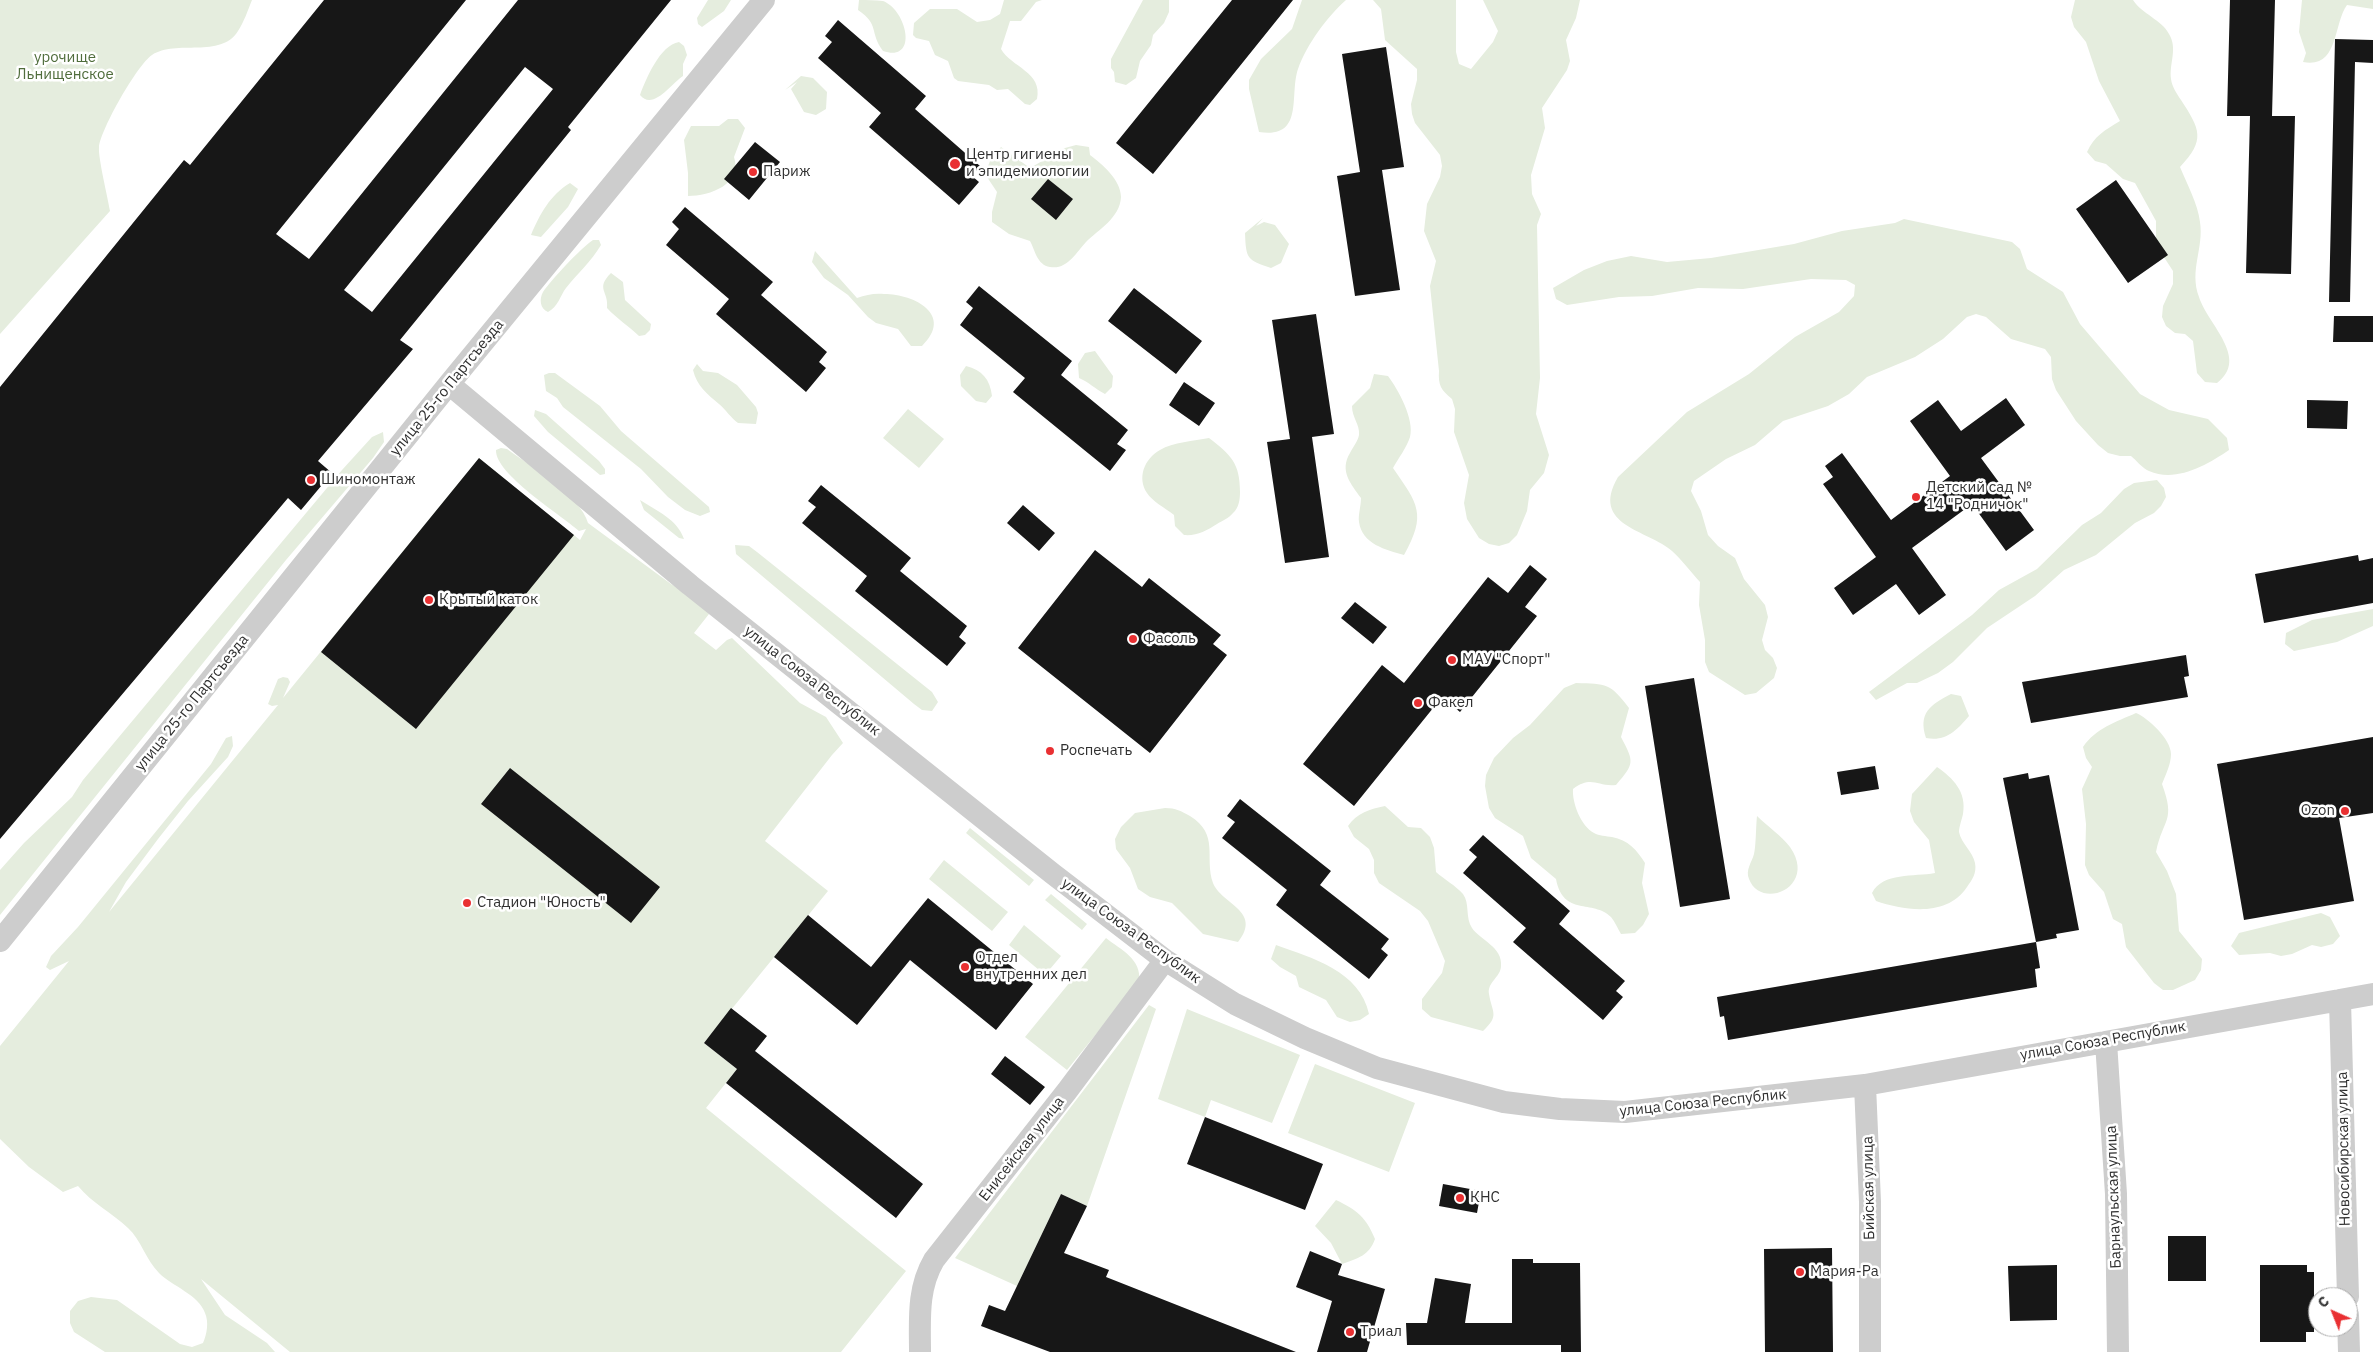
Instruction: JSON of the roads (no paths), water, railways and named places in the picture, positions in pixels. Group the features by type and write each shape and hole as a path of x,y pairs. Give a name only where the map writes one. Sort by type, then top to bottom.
{"street":[{"name":"улица 25-го Партсъезда","path":"0,942 449,384 764,0"},
{"name":"улица Союза Республик","path":"449,384 690,586 1053,874 1165,960 1235,1004 1306,1038 1377,1068 1504,1102 1560,1109 1625,1112 1864,1085 2373,994"},
{"name":"Енисейская улица","path":"920,1352 920,1304 924,1281 934,1260 1067,1091 1165,960"},
{"name":"Новосибирская улица","path":"2340,1000 2348,1287"},
{"name":"Барнаульская улица","path":"2106,1042 2116,1194 2118,1352"},
{"name":"Бийская улица","path":"1864,1085 1870,1202 1870,1352"},
{"path":"2349,1337 2349,1352"}],"place":[{"name":"Центр гигиены и эпидемиологии","path":"955,164"},
{"name":"Париж","path":"753,172"},
{"name":"Шиномонтаж","path":"311,480"},
{"name":"Детский сад № 14 \"Родничок\"","path":"1916,497"},
{"name":"Крытый каток","path":"429,600"},
{"name":"Фасоль","path":"1133,639"},
{"name":"МАУ \"Спорт\"","path":"1452,660"},
{"name":"Факел","path":"1418,703"},
{"name":"Роспечать","path":"1050,751"},
{"name":"Ozon","path":"2345,811"},
{"name":"Стадион \"Юность\"","path":"467,903"},
{"name":"Отдел внутренних дел","path":"965,967"},
{"name":"КНС","path":"1460,1198"},
{"name":"Мария-Ра","path":"1800,1272"},
{"name":"Триал","path":"1350,1332"}],"park label":[{"name":"урочище Льнищенское","path":"65,66"}]}
